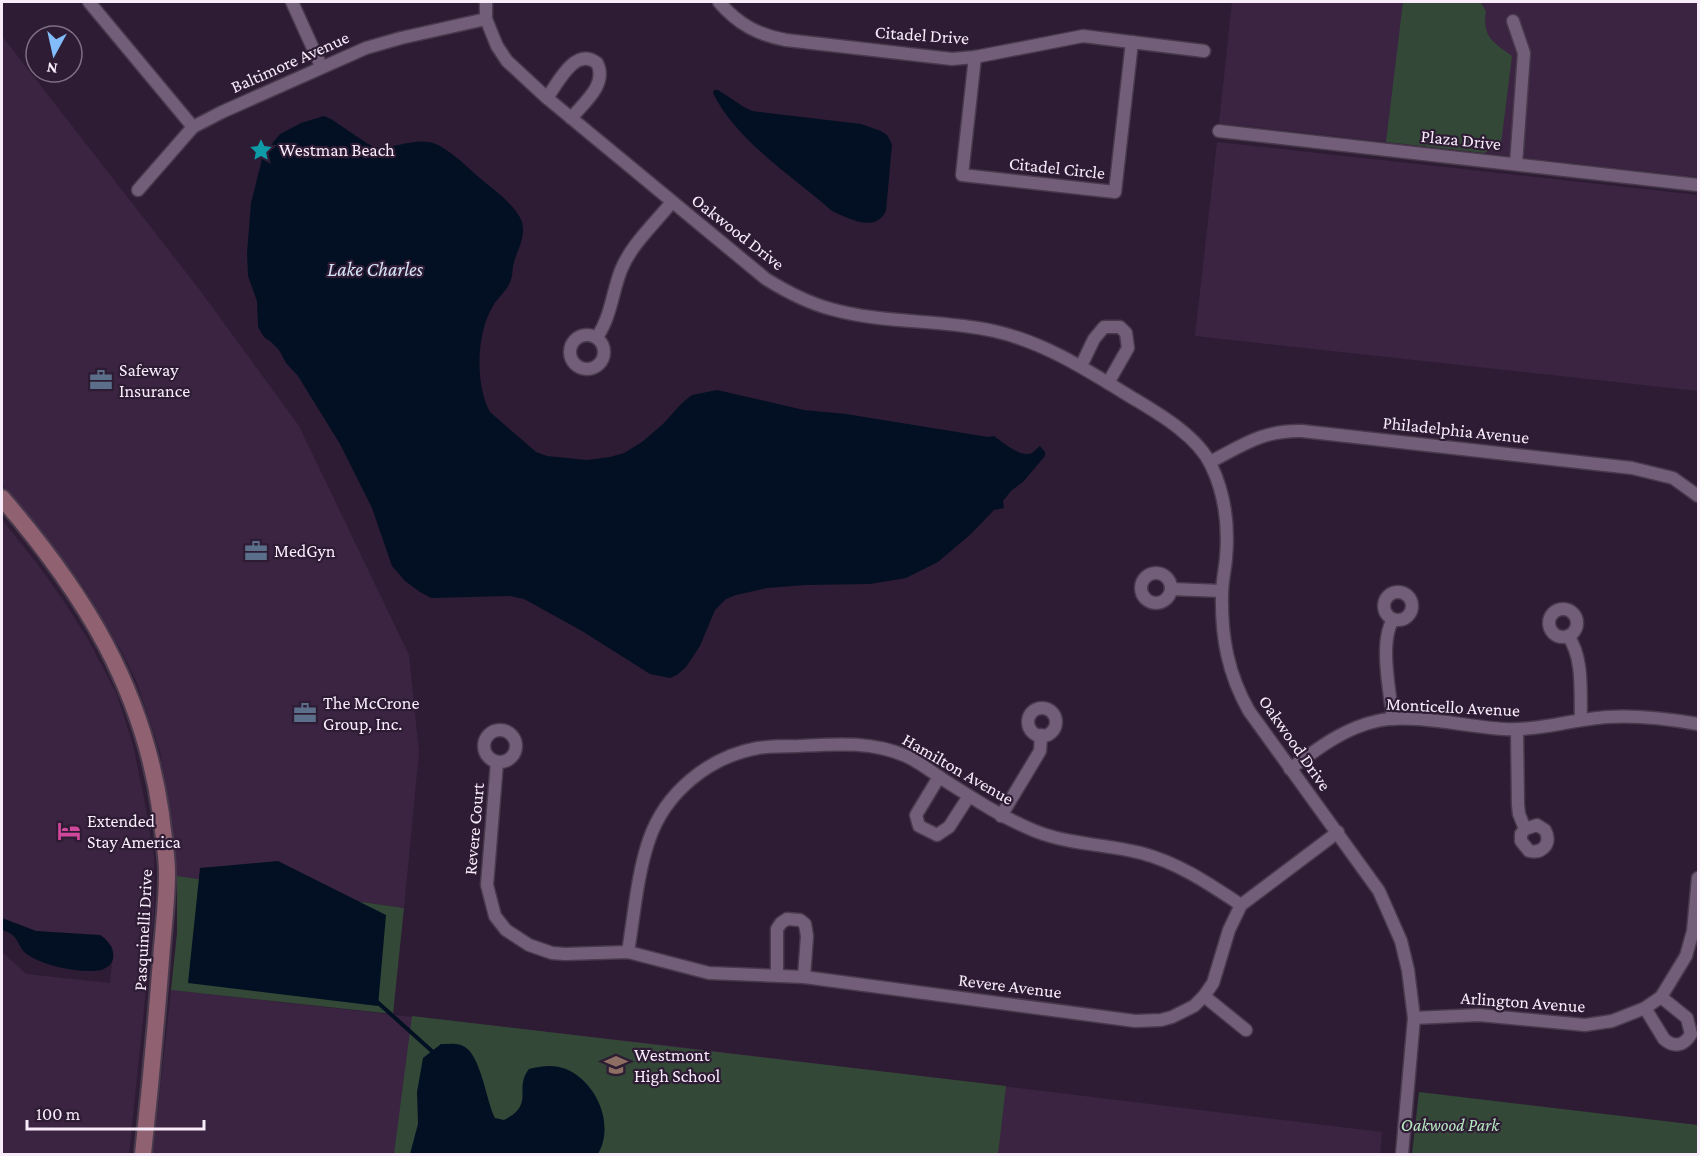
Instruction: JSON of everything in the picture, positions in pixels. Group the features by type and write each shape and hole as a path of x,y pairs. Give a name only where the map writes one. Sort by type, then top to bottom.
{"street":[{"path":"89,2 193,127"},
{"path":"292,2 321,66"},
{"name":"Oakwood Drive","path":"486,2 486,19 497,46 507,62 571,118 766,279 813,304 855,314 992,331 1049,349 1081,366 1175,426 1210,462 1227,517 1222,622 1225,649 1233,678 1249,711 1379,891 1393,919 1408,970 1414,1018 1402,1155"},
{"name":"Citadel Drive","path":"719,2 730,14 752,30 776,39 952,59 975,57 1083,36 1204,51"},
{"name":"Baltimore Avenue","path":"138,189 193,127 222,112 321,66 383,42 486,19"},
{"path":"1513,21 1524,53 1516,164"},
{"name":"Citadel Circle","path":"975,57 962,175 1115,192 1132,42"},
{"path":"548,98 572,63 586,58 597,63 601,74 597,86 571,118"},
{"name":"Plaza Drive","path":"1219,131 1698,184"},
{"path":"597,337 604,326 615,287 630,253 672,202"},
{"path":"1081,366 1099,332 1104,327 1120,327 1126,333 1128,348 1108,383"},
{"name":"Philadelphia Avenue","path":"1210,462 1261,435 1302,431 1632,468 1673,478 1698,496"},
{"name":"Pasquinelli Drive","path":"2,498 50,555 98,629 130,697 153,768 167,872 154,1055 143,1155"},
{"path":"1171,589 1222,591"},
{"path":"1393,620 1389,625 1386,645 1393,719"},
{"path":"1568,636 1573,642 1578,665 1581,720"},
{"name":"Monticello Avenue","path":"1290,769 1343,733 1362,725 1393,719 1517,730 1581,720 1633,716 1698,724"},
{"path":"1517,730 1518,805 1525,829"},
{"path":"1001,816 1040,752 1041,735"},
{"name":"Hamilton Avenue","path":"627,952 649,839 663,812 674,796 702,770 733,755 758,748 860,744 880,747 908,758 1001,816 1053,838 1134,852 1173,864 1205,880 1241,905"},
{"name":"Revere Court","path":"497,762 487,885 495,915 506,930"},
{"path":"939,777 916,815 919,826 937,835 949,826 969,796"},
{"name":"Revere Avenue","path":"506,930 529,945 552,952 627,952 709,973 804,977 1147,1021 1161,1020 1184,1012 1204,996 1213,983 1229,930 1241,905 1338,832"},
{"name":"Arlington Avenue","path":"1414,1018 1479,1015 1585,1025 1612,1021 1645,1008 1660,997 1679,969 1690,943 1698,878"},
{"path":"777,975 777,929 781,923 794,918 800,920 807,929 804,977"},
{"path":"1204,996 1246,1030"},
{"path":"1645,1008 1668,1043 1682,1044 1688,1040 1691,1034 1687,1018 1660,997"}],"shaded area":[{"path":"1232,2 1698,2 1698,177 1219,123"},
{"path":"2,36 24,64 24,84 39,84 199,289 299,426 409,655 419,752 404,908 177,876 170,809 160,752 137,683 122,652 83,586 2,485"},
{"path":"1217,142 1698,195 1698,391 1195,336"},
{"path":"2,520 65,603 89,641 117,695 133,745 144,798 154,857 154,913 129,1154 2,1154 2,952 26,974 110,983 113,954 112,946 36,931 2,918"},
{"name":"Westmont High School","path":"171,990 647,1043 1382,1132 1380,1154 153,1154"}],"green space":[{"path":"1403,2 1481,3 1486,11 1487,33 1499,47 1512,56 1501,144 1484,153 1386,142"},
{"path":"177,876 404,908 393,1014 171,990 177,933"},
{"name":"Westmont High School","path":"412,1016 1006,1086 998,1154 394,1154"},
{"name":"Oakwood Park","path":"1419,1092 1698,1125 1698,1154 1412,1154"}],"water":[{"path":"714,90 718,90 752,111 861,124 887,135 892,144 886,211 881,218 869,223 862,222 832,211 750,142 723,110 713,93"},
{"name":"Lake Charles","path":"324,116 375,147 422,141 436,144 505,199 519,216 523,227 522,238 513,264 511,280 487,317 481,344 480,374 485,401 490,412 536,452 547,456 587,460 624,453 642,442 692,395 717,390 804,410 846,414 988,437 994,436 1022,453 1032,453 1040,446 1045,456 1003,501 1004,508 994,510 971,534 938,562 906,578 870,584 767,588 726,599 715,610 700,646 686,667 670,678 650,674 582,631 524,599 510,596 431,598 405,581 392,566 372,508 340,444 298,376 258,327 257,301 248,276 247,253 251,203 263,155 280,134 301,123"},
{"path":"278,861 386,915 378,1006 188,983 200,868"},
{"path":"2,918 36,931 100,935 112,948 113,958 107,967 93,971 74,970 43,963 24,952 12,935 2,930"},
{"path":"441,1044 461,1045 468,1049 478,1067 495,1118 504,1120 519,1108 522,1102 523,1083 529,1069 556,1066 577,1075 594,1094 604,1118 603,1143 598,1154 410,1154 418,1124 417,1092 423,1058"}],"waterway":[{"path":"375,1000 433,1052"}],"place":[{"name":"Westman Beach","path":"261,150"},
{"name":"Safeway Insurance","path":"101,380"},
{"name":"MedGyn","path":"256,551"},
{"name":"The McCrone Group, Inc.","path":"305,713"},
{"name":"Extended Stay America","path":"69,831"},
{"name":"Westmont High School","path":"616,1065"}]}
